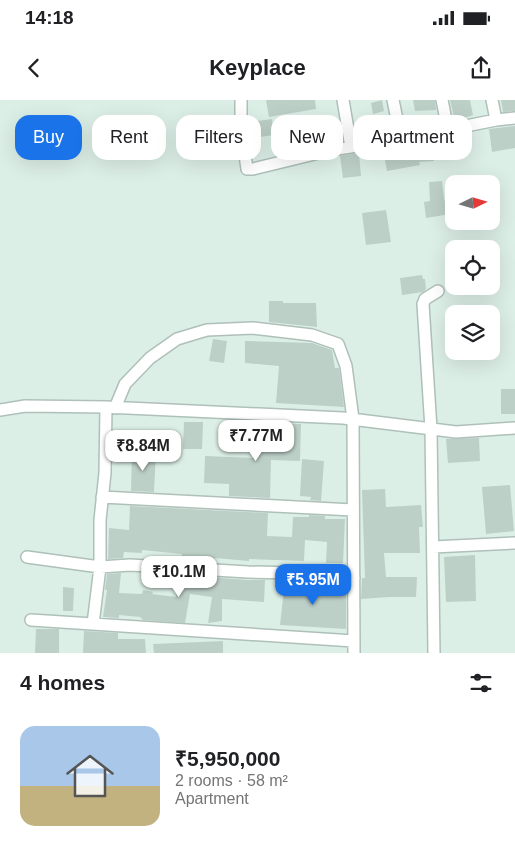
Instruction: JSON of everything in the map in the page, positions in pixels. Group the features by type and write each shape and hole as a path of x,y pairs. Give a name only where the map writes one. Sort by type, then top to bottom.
{"street":[{"path":"241,100 240,110 247,169 351,146 343,100"},
{"path":"393,100 396,115"},
{"path":"442,100 445,115"},
{"path":"492,100 496,120"},
{"path":"472,125 515,118"},
{"path":"434,653 431,429 423,304 425,299 438,291"},
{"path":"31,620 354,647 352,419 346,366 338,344 312,335 253,328 207,330 177,339 150,358 125,384 110,408 100,520 100,567 94,624"},
{"path":"0,410 25,406 110,408 352,419 456,432 515,428"},
{"path":"102,497 353,510"},
{"path":"433,548 515,543"},
{"path":"27,557 100,567 130,564 354,578"}],"building":[{"path":"266,100 315,100 316,109 271,115 269,117"},
{"path":"382,100 384,111 373,114 371,103"},
{"path":"413,100 435,100 436,110 415,111"},
{"path":"450,100 470,100 473,115 454,115"},
{"path":"501,100 515,100 515,111 503,112"},
{"path":"271,119 271,135 261,137 261,120"},
{"path":"515,126 515,148 492,152 489,129"},
{"path":"353,154 353,160 360,160 361,176 343,178 341,160 343,160 343,156"},
{"path":"385,160 434,160 419,162 420,165 387,171"},
{"path":"442,181 445,215 426,218 424,202 430,201 429,182"},
{"path":"386,210 391,242 366,245 362,213"},
{"path":"422,275 423,279 425,279 426,289 423,292 402,295 400,278"},
{"path":"269,301 316,303 317,327 269,322"},
{"path":"213,339 227,341 224,363 209,361"},
{"path":"245,341 312,343 332,350 335,368 339,368 344,407 276,403 279,366 245,363"},
{"path":"501,389 515,389 515,414 501,414"},
{"path":"184,422 203,422 202,449 183,449"},
{"path":"280,423 301,424 300,461 271,460 270,498 229,496 229,484 204,483 205,456 254,458 255,425 280,426"},
{"path":"479,438 480,461 448,463 446,439"},
{"path":"132,452 156,452 154,492 131,491"},
{"path":"302,459 324,461 321,501 310,500 311,497 300,496"},
{"path":"510,485 514,531 486,534 482,487"},
{"path":"385,489 386,507 421,505 423,527 419,527 420,553 384,553 386,577 417,577 416,597 361,599 362,578 365,578 362,490"},
{"path":"130,506 268,513 267,536 292,537 293,517 309,517 309,515 325,516 325,519 345,519 343,563 326,563 327,542 305,540 304,561 249,559 249,561 215,558 215,563 181,561 182,554 142,550 142,553 124,552 123,558 108,559 109,528 129,530"},
{"path":"475,555 476,601 446,602 444,557"},
{"path":"121,573 119,593 142,594 143,590 153,592 152,594 176,597 179,575 265,580 264,602 222,599 222,621 208,623 212,597 190,594 185,623 143,620 140,617 119,615 119,618 103,617 107,574"},
{"path":"285,580 319,583 318,591 346,589 346,629 280,625"},
{"path":"63,587 74,588 73,611 63,611"},
{"path":"36,629 59,629 59,653 35,653"},
{"path":"84,631 118,633 118,639 145,639 146,653 83,653"},
{"path":"223,641 223,653 154,653 153,644"}]}
